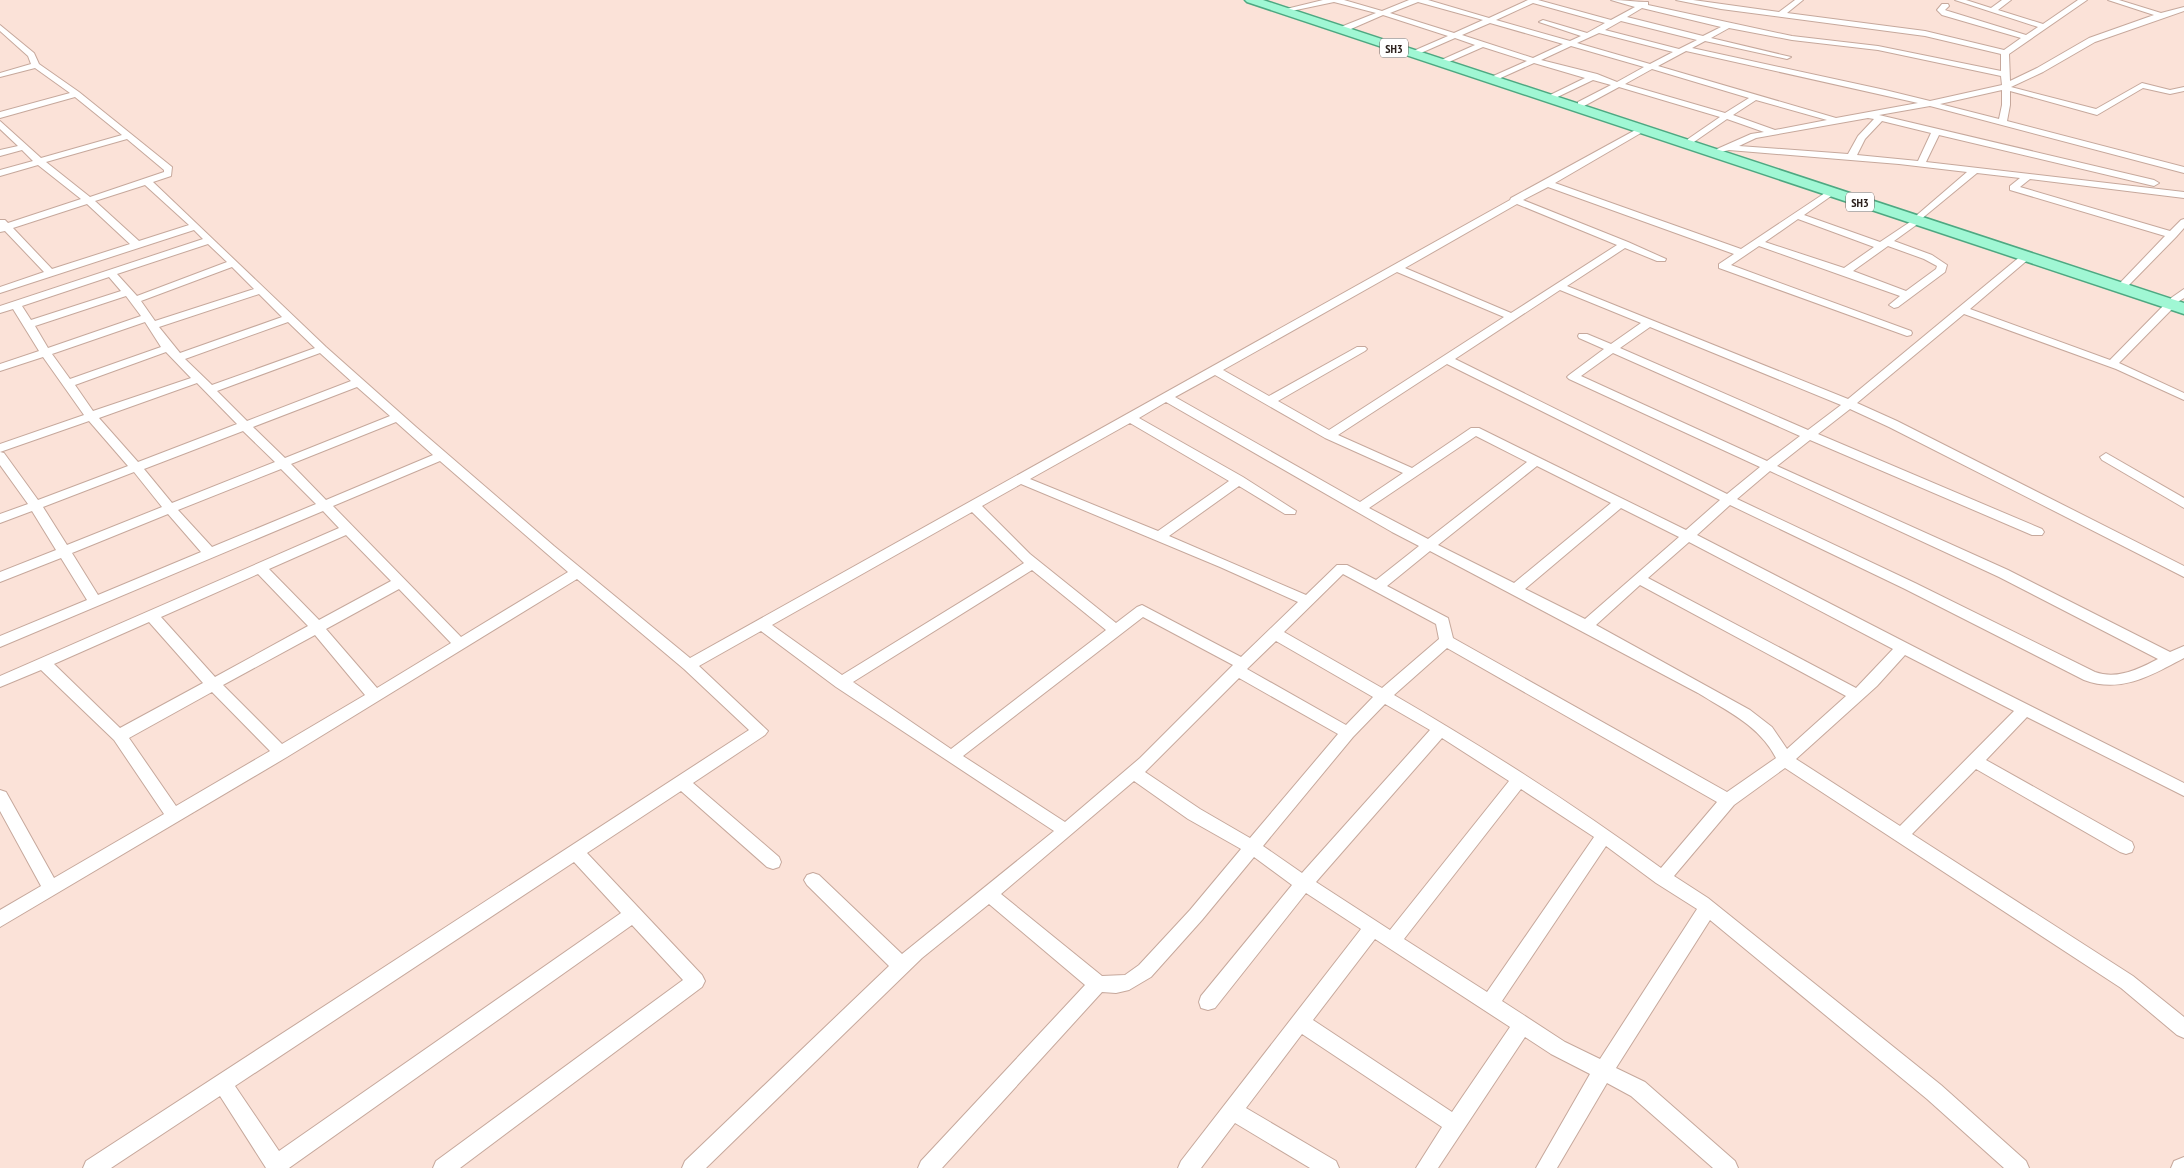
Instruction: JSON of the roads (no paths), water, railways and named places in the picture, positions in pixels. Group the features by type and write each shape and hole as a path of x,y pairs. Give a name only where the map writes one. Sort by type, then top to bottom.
{"main road":[{"name":"SH3","path":"1251,0 1547,96 1642,130 1831,192 2180,302"},
{"name":"SH3","path":"1547,96 1581,104 1691,141 1724,149 2026,258 2180,302"}],"street":[{"path":"1282,11 1334,0 1383,13 1533,60 1621,84 1775,132"},
{"path":"1341,30 1415,0"},
{"path":"1420,0 1652,68 1758,94 1861,116 1880,118 2184,193"},
{"path":"1414,54 1533,0 1612,22"},
{"path":"1615,0 1728,26 1785,36 1878,48 2005,74"},
{"path":"1494,79 1597,30 1650,0"},
{"path":"1680,0 1939,34 2005,53 2083,0"},
{"path":"1780,14 1799,0"},
{"path":"1960,0 2044,27"},
{"path":"1993,10 2007,0"},
{"path":"2112,0 2161,15"},
{"path":"1944,6 1941,10 1944,13 2028,38"},
{"path":"1724,149 1754,136 1928,104 2004,87 2040,70 2092,40 2161,15 2184,9"},
{"path":"1581,104 1652,68 1755,11"},
{"path":"1620,18 1787,57"},
{"path":"1543,22 1586,35"},
{"path":"1,30 31,55 36,65 76,94 169,169 168,174 147,182 2,225 50,273"},
{"path":"1597,30 1683,51 1885,92 2183,169"},
{"path":"1442,63 1482,44"},
{"path":"2002,123 2006,105 2004,87 2005,53"},
{"path":"0,75 36,65"},
{"path":"1547,96 1594,76"},
{"path":"2004,87 2097,112 2142,85 2170,92 2184,89"},
{"path":"0,115 76,94"},
{"path":"1691,141 1758,94"},
{"path":"1758,94 1836,120"},
{"path":"1852,156 1861,138 1880,118"},
{"path":"0,124 40,162 88,200 137,245"},
{"path":"689,665 1216,371 1514,200 1642,130"},
{"path":"1921,163 1936,132"},
{"path":"0,174 128,136"},
{"path":"0,153 24,146"},
{"path":"1724,149 1852,156 2184,193"},
{"path":"1845,272 1918,219 1976,170"},
{"path":"2028,176 2014,188 2173,235"},
{"path":"93,1168 760,731 689,665 577,573 441,456 322,349 147,182"},
{"path":"1546,183 1741,253"},
{"path":"1831,192 1723,266 1907,333"},
{"path":"1514,200 1661,259"},
{"path":"1796,215 1928,257 1942,265 1941,270 1894,305"},
{"path":"2124,284 2184,222"},
{"path":"0,290 195,226"},
{"path":"0,310 209,240"},
{"path":"1757,242 1908,295"},
{"path":"1329,435 1625,244"},
{"path":"1586,626 1729,499 1849,404 2026,258"},
{"path":"28,325 132,296 233,264"},
{"path":"1397,268 1512,316"},
{"path":"112,273 132,296 177,358 284,464 460,644"},
{"path":"1559,286 1849,404 1893,424 2184,572"},
{"path":"0,368 260,290"},
{"path":"2112,364 2180,302"},
{"path":"16,305 46,353 90,415 210,553"},
{"path":"1964,310 2112,364 2184,397"},
{"path":"177,358 290,318"},
{"path":"1648,323 1573,377 1965,555 2060,601 2170,659"},
{"path":"1583,336 2037,532"},
{"path":"67,384 168,348"},
{"path":"209,390 322,349"},
{"path":"1270,401 1361,349"},
{"path":"1446,359 1910,586 2076,671 2102,680 2118,681 2151,668 2184,651"},
{"path":"1216,371 1329,435 1411,472"},
{"path":"0,448 90,415 198,379"},
{"path":"0,519 360,382"},
{"path":"1166,398 1360,508 1586,626 1703,689 1745,714 1776,742 1785,760 2127,982 2184,1029"},
{"path":"0,577 398,417"},
{"path":"1131,418 1290,511"},
{"path":"1360,508 1411,472 1475,431 1688,536 2184,790"},
{"path":"0,456 36,505 95,602"},
{"path":"0,642 441,456"},
{"path":"2106,457 2184,504"},
{"path":"1376,588 1536,461"},
{"path":"1021,480 1308,601"},
{"path":"1159,537 1239,480"},
{"path":"1516,589 1620,502"},
{"path":"974,506 1033,563 1115,630"},
{"path":"0,682 348,529"},
{"path":"841,683 1033,563"},
{"path":"260,568 317,627 375,696"},
{"path":"692,1168 802,1060 902,966 1134,773 1342,568 1376,588 1443,621 1446,640"},
{"path":"0,919 281,753 577,573"},
{"path":"1639,579 1856,696"},
{"path":"119,736 400,582"},
{"path":"951,757 1142,610 1348,733"},
{"path":"152,616 213,684 281,753"},
{"path":"762,624 841,683 1066,831"},
{"path":"1274,633 1440,729 1604,835 1662,878 1708,908 1934,1092 2019,1168"},
{"path":"989,894 1098,984 1116,985 1129,982 1145,971 1196,915 1348,733 1382,696 1446,640"},
{"path":"1446,640 1728,800"},
{"path":"1662,878 1728,800 1785,760 1872,682 1904,648"},
{"path":"44,664 119,736 174,816"},
{"path":"1901,835 2025,710"},
{"path":"1208,1002 1304,883 1440,729"},
{"path":"1974,761 2126,847"},
{"path":"1134,773 1194,814 1252,847 1304,883 1558,1048 1638,1089 1728,1168"},
{"path":"1393,940 1520,780"},
{"path":"682,782 773,862"},
{"path":"0,796 51,889"},
{"path":"1490,1003 1604,835"},
{"path":"443,1168 696,981 575,852"},
{"path":"813,880 902,966"},
{"path":"1546,1168 1603,1072 1708,908"},
{"path":"222,1083 277,1167 633,914"},
{"path":"1188,1168 1373,927"},
{"path":"928,1168 1098,984"},
{"path":"1300,1022 1454,1125"},
{"path":"1426,1168 1522,1025"},
{"path":"1232,1110 1329,1168"}]}
